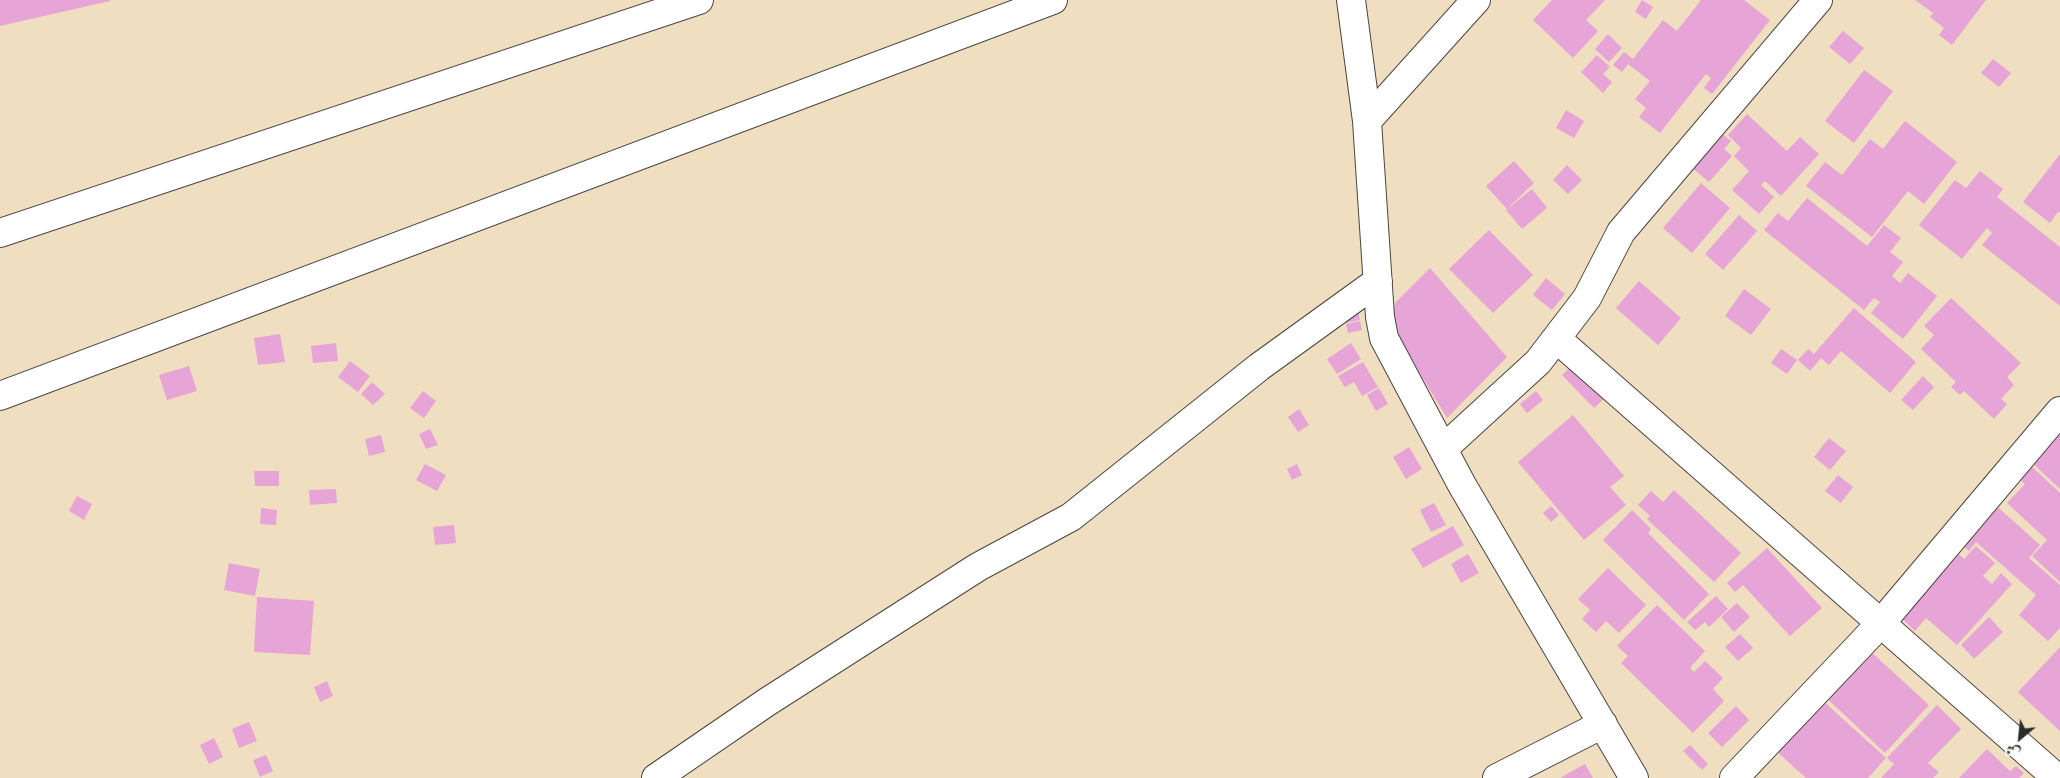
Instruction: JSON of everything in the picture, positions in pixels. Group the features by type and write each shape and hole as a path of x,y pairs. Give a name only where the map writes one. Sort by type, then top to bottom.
{"street":[{"path":"0,233 699,0"},
{"path":"0,396 1053,0"},
{"path":"1351,0 1367,121 1378,281 1384,338 1443,449 1634,778"},
{"path":"1367,121 1476,0"},
{"path":"1443,449 1538,362 1587,298 1621,232 1818,0"},
{"path":"656,778 767,702 978,567 1071,517 1259,367 1378,281"},
{"path":"1557,339 2056,778"},
{"path":"1734,778 1881,623 2060,411"},
{"path":"1497,778 1603,724"}],"building":[{"path":"0,0 110,0 110,1 0,26"},
{"path":"1552,0 1605,0 1586,20 1598,31 1573,58 1533,20"},
{"path":"1642,0 1653,7 1646,19 1635,12"},
{"path":"1701,0 1744,0 1770,20 1712,94 1704,88 1711,78 1706,74 1660,133 1639,117 1646,108 1635,99 1650,81 1628,64 1622,72 1613,65 1624,52 1633,59 1663,20 1677,31"},
{"path":"1915,0 1986,0 1952,45 1939,35 1944,28 1930,17 1933,13"},
{"path":"1843,31 1864,48 1850,64 1829,47"},
{"path":"1608,34 1622,48 1609,62 1595,49"},
{"path":"1597,55 1610,67 1603,74 1612,82 1603,93 1581,72"},
{"path":"1993,59 2011,73 1999,87 1981,73"},
{"path":"1864,70 1893,91 1854,143 1825,121"},
{"path":"1566,110 1584,121 1574,138 1556,128"},
{"path":"1747,114 1787,151 1800,137 1819,154 1781,196 1765,181 1761,185 1774,197 1759,214 1732,190 1749,171 1734,156 1741,148 1728,135"},
{"path":"1905,121 1957,162 1924,204 1908,191 1872,237 1806,186 1825,162 1842,175 1870,139 1883,149"},
{"path":"1720,132 1731,141 1724,149 1732,156 1709,182 1690,166"},
{"path":"2060,154 2060,213 2058,212 2050,223 2023,202"},
{"path":"1514,161 1534,183 1507,209 1486,186"},
{"path":"1567,165 1582,180 1568,194 1553,180"},
{"path":"1980,171 2003,189 1997,197 2060,247 2060,306 1982,245 1992,233 1987,228 1962,259 1919,225 1955,180 1966,188"},
{"path":"1701,183 1730,208 1692,253 1663,228"},
{"path":"1532,189 1547,208 1522,229 1506,210"},
{"path":"1807,198 1867,246 1884,225 1901,238 1890,252 1903,262 1892,276 1900,283 1908,273 1937,296 1903,339 1871,313 1880,302 1874,298 1864,310 1764,230 1778,213 1788,221"},
{"path":"1739,215 1757,231 1723,270 1705,254"},
{"path":"1489,230 1533,275 1493,313 1449,269"},
{"path":"1430,268 1507,357 1447,418 1388,321 1396,302"},
{"path":"1546,278 1565,294 1552,310 1533,295"},
{"path":"1639,281 1681,318 1658,345 1616,308"},
{"path":"1744,289 1771,309 1751,335 1725,316"},
{"path":"1951,298 2021,363 2007,377 2014,385 2001,399 2007,404 1994,419 1964,391 1960,395 1951,387 1956,382 1921,349 1934,335 1924,326"},
{"path":"1357,305 1360,320 1345,323 1342,309"},
{"path":"1854,308 1916,362 1890,393 1841,351 1829,365 1821,358 1810,371 1798,360 1808,349 1814,354"},
{"path":"1360,321 1362,330 1348,333 1346,324"},
{"path":"280,334 285,362 258,365 254,338"},
{"path":"336,343 338,361 313,363 311,346"},
{"path":"1351,343 1361,359 1337,374 1327,359"},
{"path":"1781,349 1797,360 1787,374 1771,363"},
{"path":"350,361 370,376 358,392 338,377"},
{"path":"1577,361 1609,394 1594,408 1562,375"},
{"path":"1363,362 1378,387 1362,396 1354,382 1345,387 1338,376"},
{"path":"189,366 197,391 167,400 159,375"},
{"path":"1923,376 1934,387 1913,410 1901,400"},
{"path":"372,382 385,394 373,405 361,394"},
{"path":"1379,388 1388,404 1376,411 1367,395"},
{"path":"423,391 436,401 424,418 410,408"},
{"path":"1536,391 1543,400 1527,413 1520,404"},
{"path":"1299,409 1309,425 1298,432 1288,417"},
{"path":"1573,415 1624,476 1610,487 1626,505 1584,540 1518,462"},
{"path":"2060,422 2060,489 2027,458"},
{"path":"430,429 438,445 426,449 419,434"},
{"path":"381,435 385,452 369,456 365,439"},
{"path":"1829,438 1846,451 1830,470 1814,457"},
{"path":"1409,447 1422,469 1406,479 1393,457"},
{"path":"2028,463 2060,493 2060,582 2032,556 2047,540 2007,503 2025,484 2016,476"},
{"path":"425,464 446,475 437,491 416,480"},
{"path":"1297,464 1302,475 1292,480 1287,469"},
{"path":"254,471 279,471 279,486 255,486"},
{"path":"1838,475 1853,487 1841,503 1825,491"},
{"path":"336,489 337,503 310,505 309,490"},
{"path":"1674,490 1741,553 1714,582 1647,519 1650,516 1638,505 1651,491 1663,502"},
{"path":"77,496 92,504 84,520 69,511"},
{"path":"1991,501 2040,545 2029,558 2060,585 2060,628 2048,641 2019,615 2036,595 1976,542 1969,551 1957,540"},
{"path":"1434,503 1446,525 1431,532 1420,510"},
{"path":"1551,506 1559,515 1551,522 1543,513"},
{"path":"261,508 277,510 276,525 260,524"},
{"path":"1632,510 1651,529 1648,533 1709,594 1684,620 1603,540"},
{"path":"454,525 456,543 435,545 433,527"},
{"path":"1453,526 1464,545 1423,568 1411,549"},
{"path":"1976,546 1995,563 1983,576 1992,584 2001,573 2012,584 1957,645 1926,618 1915,631 1897,614 1944,563 1948,567 1959,554 1964,559"},
{"path":"1767,548 1822,608 1790,636 1743,585 1735,592 1727,583"},
{"path":"1468,554 1479,573 1461,583 1451,564"},
{"path":"229,563 260,569 255,596 224,590"},
{"path":"1608,568 1646,605 1619,633 1606,621 1596,632 1582,619 1590,610 1578,599"},
{"path":"1716,596 1728,609 1709,627 1705,622 1695,630 1687,622"},
{"path":"257,597 314,601 310,655 254,652"},
{"path":"1737,603 1750,617 1734,632 1721,617"},
{"path":"1657,605 1705,651 1690,668 1694,672 1705,661 1723,678 1713,689 1724,701 1693,733 1621,663 1628,656 1617,646"},
{"path":"1989,617 2003,632 1974,659 1961,645"},
{"path":"1740,634 1753,648 1738,661 1725,647"},
{"path":"2060,647 2060,731 2018,692"},
{"path":"1869,650 1929,705 1885,753 1822,694"},
{"path":"327,681 333,696 320,702 314,687"},
{"path":"1820,698 1886,758 1868,778 1806,778 1773,748"},
{"path":"1937,705 1961,729 1928,763 1939,772 1933,778 1881,778 1894,764 1887,758"},
{"path":"1736,706 1749,720 1722,747 1708,733"},
{"path":"249,722 257,741 239,748 232,729"},
{"path":"214,738 223,757 209,764 200,745"},
{"path":"1690,745 1708,764 1702,770 1683,751"},
{"path":"1987,749 2010,771 2016,766 2024,773 2019,778 1959,778"},
{"path":"266,755 273,771 260,777 253,760"},
{"path":"1585,764 1593,778 1560,778"}]}
